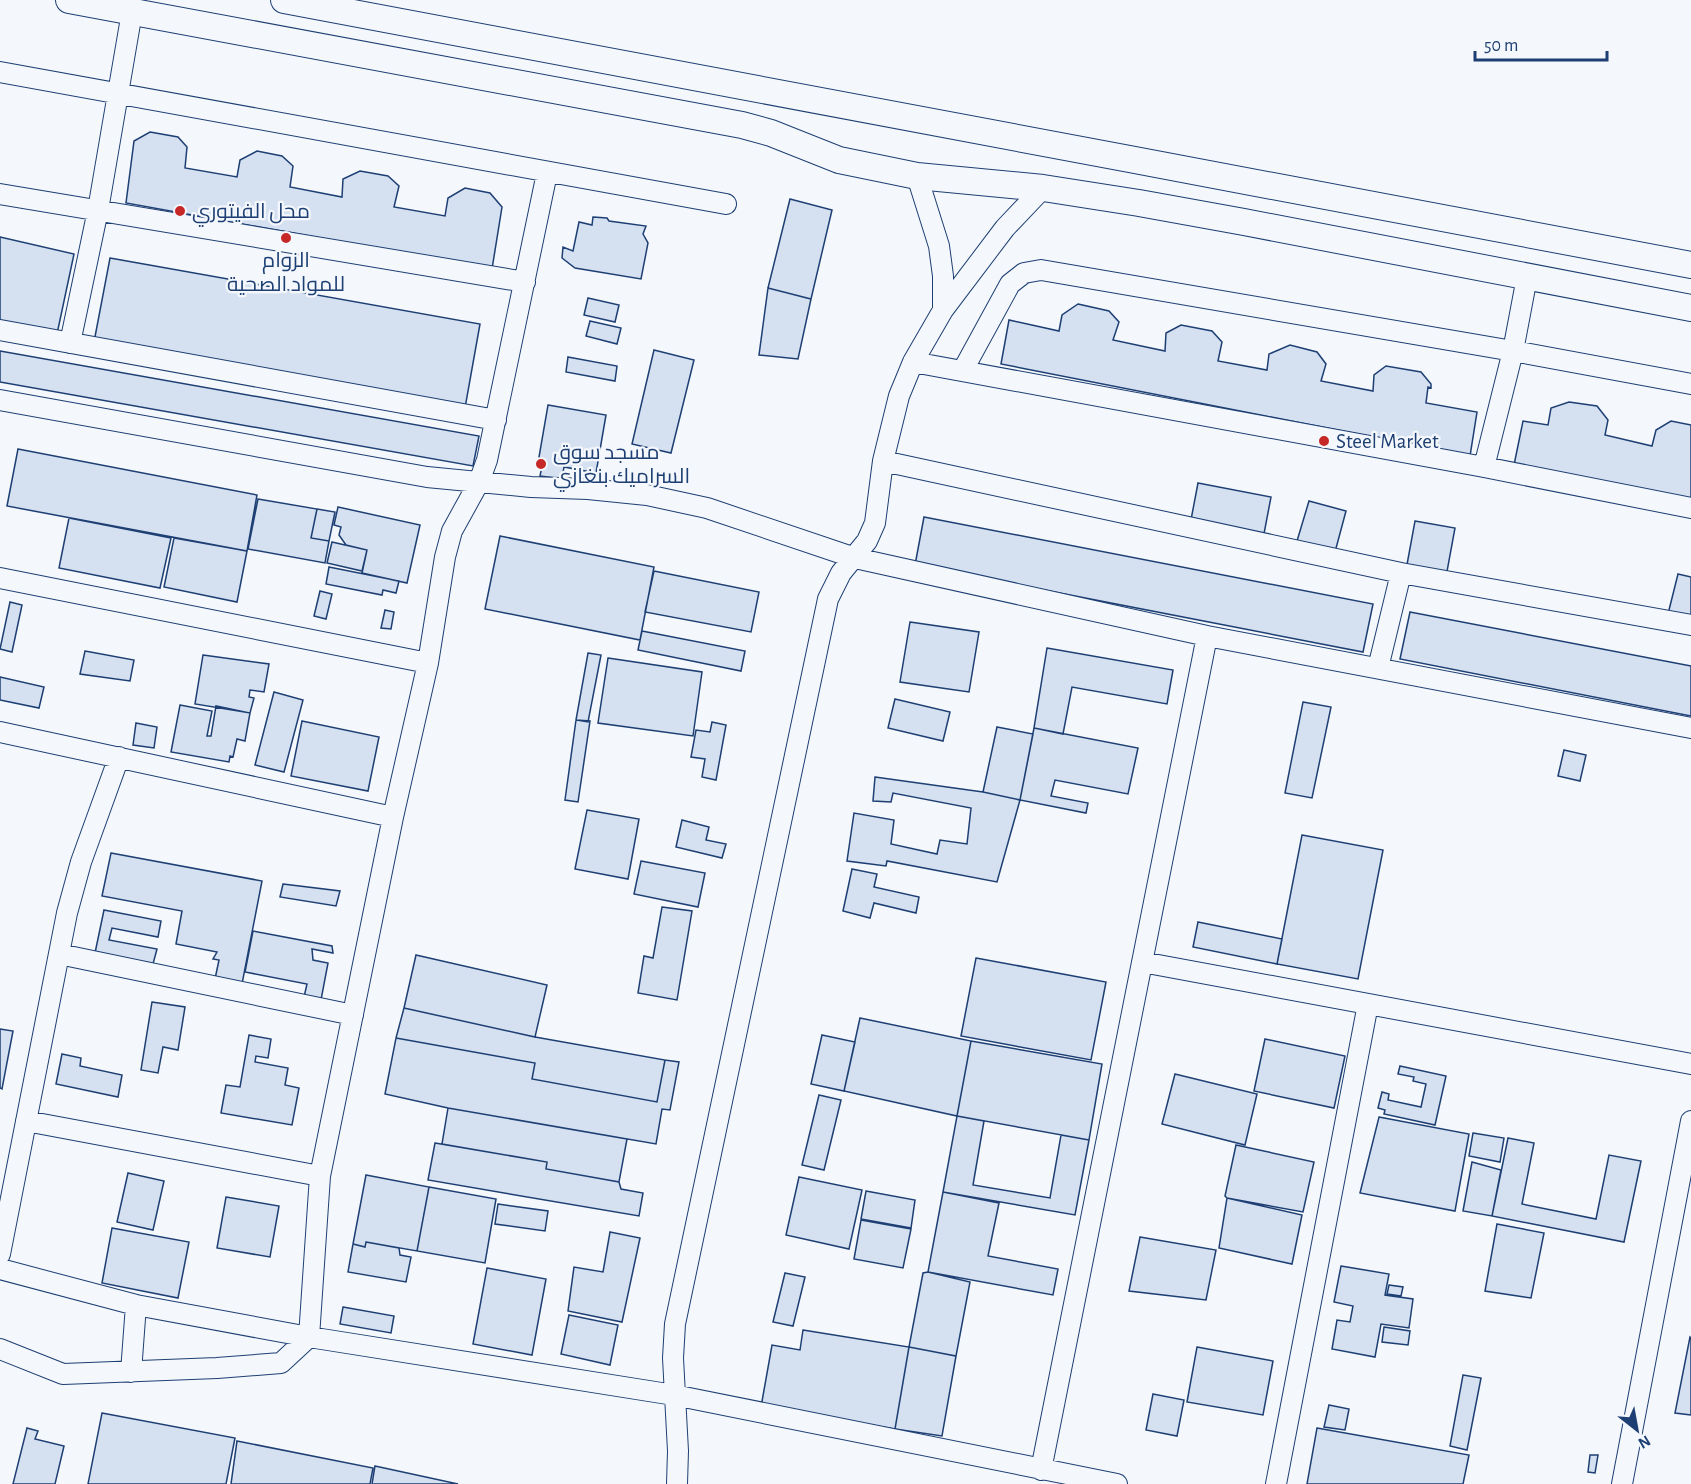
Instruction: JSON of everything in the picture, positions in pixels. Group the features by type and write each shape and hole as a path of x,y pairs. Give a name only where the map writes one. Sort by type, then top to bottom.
{"main road":[{"path":"69,0 742,125 771,133 838,160 916,176 1043,188 1244,222 1691,308"},
{"path":"284,0 1691,265"}],"lane":[{"path":"70,343 98,210 132,12"},
{"path":"0,72 726,204"},
{"path":"0,1349 63,1374 132,1372 281,1363 309,1337 320,1176 393,817 428,663 445,556 452,531 479,482 496,420 547,173"},
{"path":"916,176 939,246 943,276 943,310"},
{"path":"677,1484 678,1451 673,1358 675,1324 825,611 833,587 867,541 875,523 883,461 899,396 913,362 943,310 1005,228 1043,188"},
{"path":"0,194 525,282"},
{"path":"963,370 1010,284 1024,273 1041,270 1691,384"},
{"path":"1484,466 1513,351 1527,277"},
{"path":"0,330 496,420"},
{"path":"913,362 1484,466 1691,508"},
{"path":"0,400 416,475 531,487 588,489 646,495 707,508 855,558 1207,636 1691,728"},
{"path":"883,461 1401,573 1691,625"},
{"path":"1378,668 1401,573"},
{"path":"0,578 428,663"},
{"path":"1041,1470 1207,636"},
{"path":"0,732 393,817"},
{"path":"0,1254 67,913 81,862 119,757"},
{"path":"59,954 353,1015"},
{"path":"1142,962 1691,1065"},
{"path":"1276,1484 1368,1004"},
{"path":"26,1121 320,1176"},
{"path":"1622,1484 1691,1121"},
{"path":"0,1269 136,1305 309,1337 674,1395 1117,1484"},
{"path":"132,1372 136,1305"}],"building":[{"path":"150,132 178,137 187,147 185,168 237,177 240,160 257,151 282,156 293,166 290,187 342,197 343,179 360,171 388,176 399,186 394,207 445,216 448,198 465,188 490,193 502,207 492,269 126,203 134,141"},
{"path":"790,199 832,210 811,299 768,288"},
{"path":"593,217 646,226 643,234 648,243 641,279 575,268 562,258 563,247 573,251 579,222 592,225"},
{"path":"0,237 74,254 57,334 0,322"},
{"path":"110,258 480,324 465,408 94,342"},
{"path":"768,288 811,299 798,359 759,355"},
{"path":"588,298 619,305 615,322 584,315"},
{"path":"1078,304 1109,311 1119,322 1113,340 1165,351 1166,333 1181,325 1212,331 1222,342 1218,361 1267,370 1269,354 1290,345 1317,352 1326,364 1321,381 1373,391 1374,375 1386,366 1421,372 1431,384 1431,388 1428,387 1426,403 1477,412 1470,456 1001,364 1009,320 1059,331 1062,315"},
{"path":"590,321 621,328 617,344 586,336"},
{"path":"654,350 694,360 671,453 632,444"},
{"path":"0,351 479,436 473,466 0,382"},
{"path":"568,357 617,366 615,381 566,372"},
{"path":"1569,402 1597,406 1608,420 1605,435 1652,446 1656,430 1671,421 1691,425 1691,504 1513,470 1523,421 1548,425 1551,408"},
{"path":"548,405 606,415 596,473 564,467 562,479 540,476 543,461 539,457"},
{"path":"18,449 257,495 247,551 7,506"},
{"path":"1198,483 1271,497 1263,539 1190,525"},
{"path":"258,499 317,509 311,538 329,541 325,563 248,549"},
{"path":"1309,501 1346,511 1335,552 1297,541"},
{"path":"338,507 420,525 407,583 362,573 367,550 346,545 339,535 341,527 334,525"},
{"path":"317,509 335,512 329,541 311,538"},
{"path":"924,517 1373,604 1363,652 915,565"},
{"path":"69,518 171,538 160,588 59,568"},
{"path":"1415,521 1455,528 1446,577 1406,570"},
{"path":"500,536 654,567 640,640 485,609"},
{"path":"174,538 247,551 237,602 164,587"},
{"path":"332,542 367,550 362,571 327,563"},
{"path":"329,567 399,581 396,593 383,590 382,595 326,584"},
{"path":"654,571 759,592 751,632 645,612"},
{"path":"1678,574 1691,577 1691,624 1667,618"},
{"path":"320,591 332,594 326,619 314,616"},
{"path":"10,602 22,605 12,652 0,649"},
{"path":"385,610 394,612 391,629 381,628"},
{"path":"1410,612 1691,666 1691,716 1400,659"},
{"path":"910,622 979,632 969,692 900,682"},
{"path":"642,631 745,651 741,671 638,650"},
{"path":"1047,648 1173,670 1167,704 1072,687 1063,734 1034,728"},
{"path":"85,651 134,660 130,681 80,674"},
{"path":"588,653 601,655 588,722 576,720"},
{"path":"203,655 269,664 264,692 250,690 249,697 254,698 250,713 195,704"},
{"path":"608,658 702,672 693,736 598,723"},
{"path":"0,677 44,687 39,708 0,700"},
{"path":"274,692 303,700 284,772 255,765"},
{"path":"895,699 950,712 943,741 888,728"},
{"path":"1303,702 1331,707 1312,798 1285,793"},
{"path":"180,705 212,711 207,736 211,736 216,706 250,713 245,741 237,739 233,757 230,756 229,762 171,752"},
{"path":"576,720 590,721 578,802 565,800"},
{"path":"302,721 379,737 368,791 291,776"},
{"path":"712,722 726,725 716,780 702,777 705,759 691,757 696,730 710,732"},
{"path":"136,723 157,727 154,748 133,745"},
{"path":"997,727 1033,734 1020,800 983,792"},
{"path":"1034,728 1138,748 1128,794 1055,780 1051,796 1088,803 1086,813 1020,800"},
{"path":"1564,750 1586,755 1580,781 1558,776"},
{"path":"875,777 983,792 1020,800 997,882 887,861 886,866 847,861 854,813 894,820 891,844 937,854 940,840 967,844 971,808 893,793 891,802 873,801"},
{"path":"587,810 639,819 628,879 575,869"},
{"path":"682,820 709,827 706,840 726,844 722,858 676,847"},
{"path":"1302,835 1383,850 1358,979 1277,964"},
{"path":"111,853 262,881 242,984 215,979 219,960 213,959 217,952 176,944 182,911 102,896"},
{"path":"641,861 705,873 698,907 634,894"},
{"path":"852,869 877,874 874,887 919,897 916,913 874,903 870,918 843,911"},
{"path":"283,884 340,891 336,906 280,897"},
{"path":"662,907 692,911 677,1000 638,993 644,956 653,958"},
{"path":"104,910 161,921 158,937 112,928 109,940 157,949 153,964 95,953"},
{"path":"1198,922 1282,939 1277,964 1193,947"},
{"path":"253,931 332,946 333,953 312,949 313,960 328,963 321,1000 304,997 307,984 245,972"},
{"path":"416,955 547,985 535,1037 404,1008"},
{"path":"976,958 1106,982 1091,1060 961,1036"},
{"path":"152,1002 185,1007 178,1050 163,1047 158,1073 141,1070"},
{"path":"404,1008 535,1037 665,1060 657,1102 532,1079 535,1063 396,1038"},
{"path":"860,1018 971,1041 957,1116 844,1091"},
{"path":"0,1029 13,1031 2,1089 0,1088"},
{"path":"249,1035 271,1039 268,1058 256,1056 255,1062 288,1068 285,1085 299,1088 292,1125 221,1113 226,1085 240,1087"},
{"path":"822,1035 855,1042 844,1091 811,1084"},
{"path":"396,1038 535,1063 532,1079 657,1102 665,1060 679,1062 670,1110 662,1109 656,1144 448,1108 385,1094"},
{"path":"1265,1039 1345,1056 1334,1108 1254,1091"},
{"path":"971,1041 1102,1064 1089,1140 957,1116"},
{"path":"62,1054 81,1058 80,1066 122,1075 118,1097 56,1084"},
{"path":"1400,1066 1446,1076 1435,1125 1384,1114 1385,1110 1378,1108 1382,1092 1389,1094 1388,1100 1421,1107 1426,1084 1413,1081 1414,1077 1398,1074"},
{"path":"1175,1074 1257,1094 1245,1145 1162,1124"},
{"path":"819,1095 841,1100 824,1170 802,1165"},
{"path":"448,1108 627,1139 619,1182 546,1169 547,1162 442,1144"},
{"path":"957,1116 984,1121 973,1185 1050,1198 1061,1135 1089,1140 1075,1215 943,1192"},
{"path":"1379,1117 1469,1134 1455,1211 1360,1193"},
{"path":"1473,1133 1504,1138 1500,1162 1469,1156"},
{"path":"1508,1138 1534,1143 1522,1204 1596,1219 1609,1155 1641,1161 1624,1242 1492,1216"},
{"path":"435,1143 547,1162 546,1169 619,1182 621,1189 643,1193 639,1216 428,1180"},
{"path":"1236,1145 1314,1162 1303,1212 1225,1196"},
{"path":"1472,1162 1501,1170 1492,1216 1463,1211"},
{"path":"128,1173 164,1181 153,1230 117,1222"},
{"path":"366,1175 429,1187 417,1251 366,1242 365,1247 353,1244"},
{"path":"799,1177 862,1190 849,1249 786,1235"},
{"path":"429,1187 496,1199 485,1263 417,1251"},
{"path":"866,1191 915,1200 911,1228 861,1219"},
{"path":"943,1192 999,1203 988,1256 1058,1269 1053,1295 928,1272"},
{"path":"226,1197 279,1206 270,1257 217,1248"},
{"path":"1227,1198 1302,1215 1292,1264 1219,1248"},
{"path":"498,1204 548,1211 545,1231 495,1224"},
{"path":"861,1220 911,1229 903,1268 854,1259"},
{"path":"1497,1224 1544,1233 1531,1298 1485,1291"},
{"path":"112,1228 189,1242 178,1298 102,1283"},
{"path":"610,1232 640,1238 622,1322 568,1311 574,1267 603,1272"},
{"path":"1140,1237 1216,1250 1206,1300 1129,1291"},
{"path":"366,1242 399,1248 400,1255 411,1257 406,1282 348,1272 353,1244 365,1247"},
{"path":"1341,1266 1389,1274 1385,1295 1413,1299 1409,1328 1381,1324 1375,1357 1332,1349 1337,1320 1350,1322 1353,1306 1334,1302"},
{"path":"487,1268 546,1279 532,1355 473,1344"},
{"path":"928,1272 970,1282 956,1356 909,1347 923,1273"},
{"path":"785,1273 805,1277 793,1326 773,1322"},
{"path":"1389,1285 1403,1287 1401,1296 1387,1294"},
{"path":"343,1307 394,1316 391,1333 340,1324"},
{"path":"569,1315 618,1325 610,1365 561,1354"},
{"path":"1384,1327 1410,1331 1408,1345 1382,1342"},
{"path":"803,1330 909,1347 895,1429 761,1407 772,1345 800,1350"},
{"path":"1691,1338 1691,1415 1675,1413"},
{"path":"909,1347 956,1356 942,1436 895,1429"},
{"path":"1197,1347 1273,1361 1263,1415 1187,1402"},
{"path":"1463,1375 1481,1378 1467,1450 1450,1446"},
{"path":"1153,1394 1184,1400 1177,1436 1146,1430"},
{"path":"1329,1405 1349,1409 1345,1430 1324,1427"},
{"path":"102,1413 235,1438 226,1484 88,1484"},
{"path":"27,1428 38,1431 35,1439 64,1446 55,1484 13,1484"},
{"path":"1317,1428 1469,1455 1463,1484 1307,1484"},
{"path":"237,1441 373,1468 370,1484 231,1484"},
{"path":"1590,1455 1598,1455 1595,1473 1588,1472"},
{"path":"375,1466 458,1484 372,1484"}],"place":[{"name":"محل الفيتوري","path":"180,211"},
{"name":"الزوام للمواد الصحية","path":"286,238"},
{"name":"Steel Market","path":"1324,441"},
{"name":"مسجد سوق السراميك بنغازي","path":"541,464"}]}
